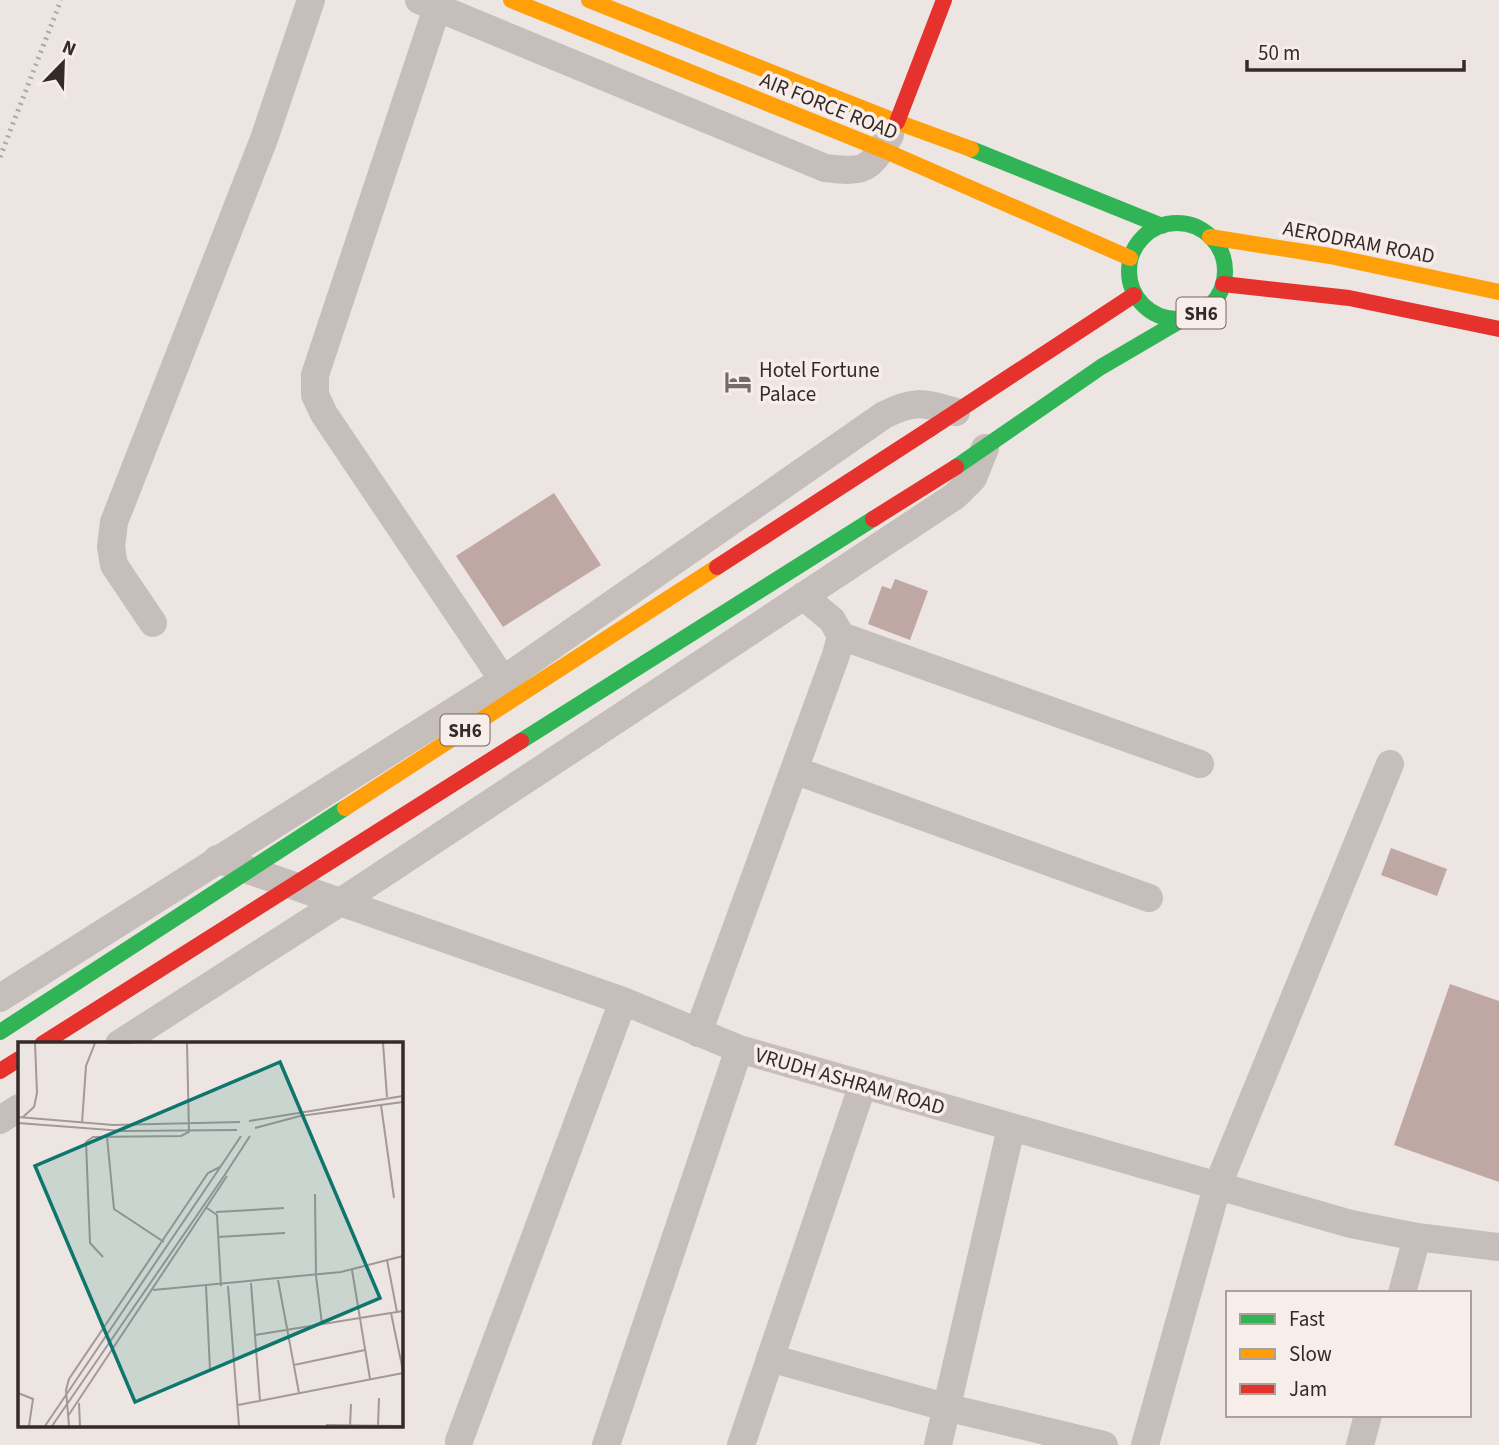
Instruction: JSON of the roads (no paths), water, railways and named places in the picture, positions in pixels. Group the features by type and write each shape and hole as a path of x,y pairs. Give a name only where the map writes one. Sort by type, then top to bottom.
{"main road":[{"name":"AIR FORCE ROAD","path":"510,0 881,149 1130,258"},
{"name":"AIR FORCE ROAD","path":"589,0 897,122 1010,163 1162,226"},
{"path":"897,122 944,0"},
{"path":"1134,295 1128,277 1130,258 1139,241 1153,229 1171,223 1190,225 1210,237"},
{"name":"SH6","path":"45,1042 956,467 1101,367 1183,319 1201,313 1215,301 1223,284 1225,265 1219,248 1210,237"},
{"name":"AERODRAM ROAD","path":"1210,237 1330,256 1499,292"},
{"name":"SH6","path":"1223,284 1349,299 1499,328"},
{"name":"SH6","path":"0,1032 1134,295 1147,309 1164,318 1183,319"},
{"path":"0,1071 18,1060"}],"street":[{"path":"153,623 114,565 111,547 114,522 264,139 311,0"},
{"path":"503,680 324,414 315,395 315,375 428,4 825,168 852,171 873,163 897,122"},
{"path":"0,998 503,680 884,415 903,405 922,402 956,412"},
{"path":"122,1042 342,901 955,496 973,478 985,446"},
{"path":"803,596 832,620 841,636 1200,764"},
{"path":"698,1033 841,636"},
{"path":"1145,1445 1217,1187 1390,764"},
{"path":"794,770 1149,898"},
{"name":"VRUDH ASHRAM ROAD","path":"218,859 623,1001 739,1049 1351,1224 1417,1237 1499,1247"},
{"path":"459,1441 623,1001"},
{"path":"606,1445 739,1049"},
{"path":"741,1445 863,1084"},
{"path":"0,1120 18,1109"},
{"path":"938,1445 1011,1128"},
{"path":"1403,1291 1417,1237"},
{"path":"770,1358 946,1407 1104,1445"},
{"path":"1360,1445 1367,1417"}],"railway":[{"path":"0,157 61,0"}],"place":[{"name":"Hotel Fortune Palace","path":"738,382"}]}
